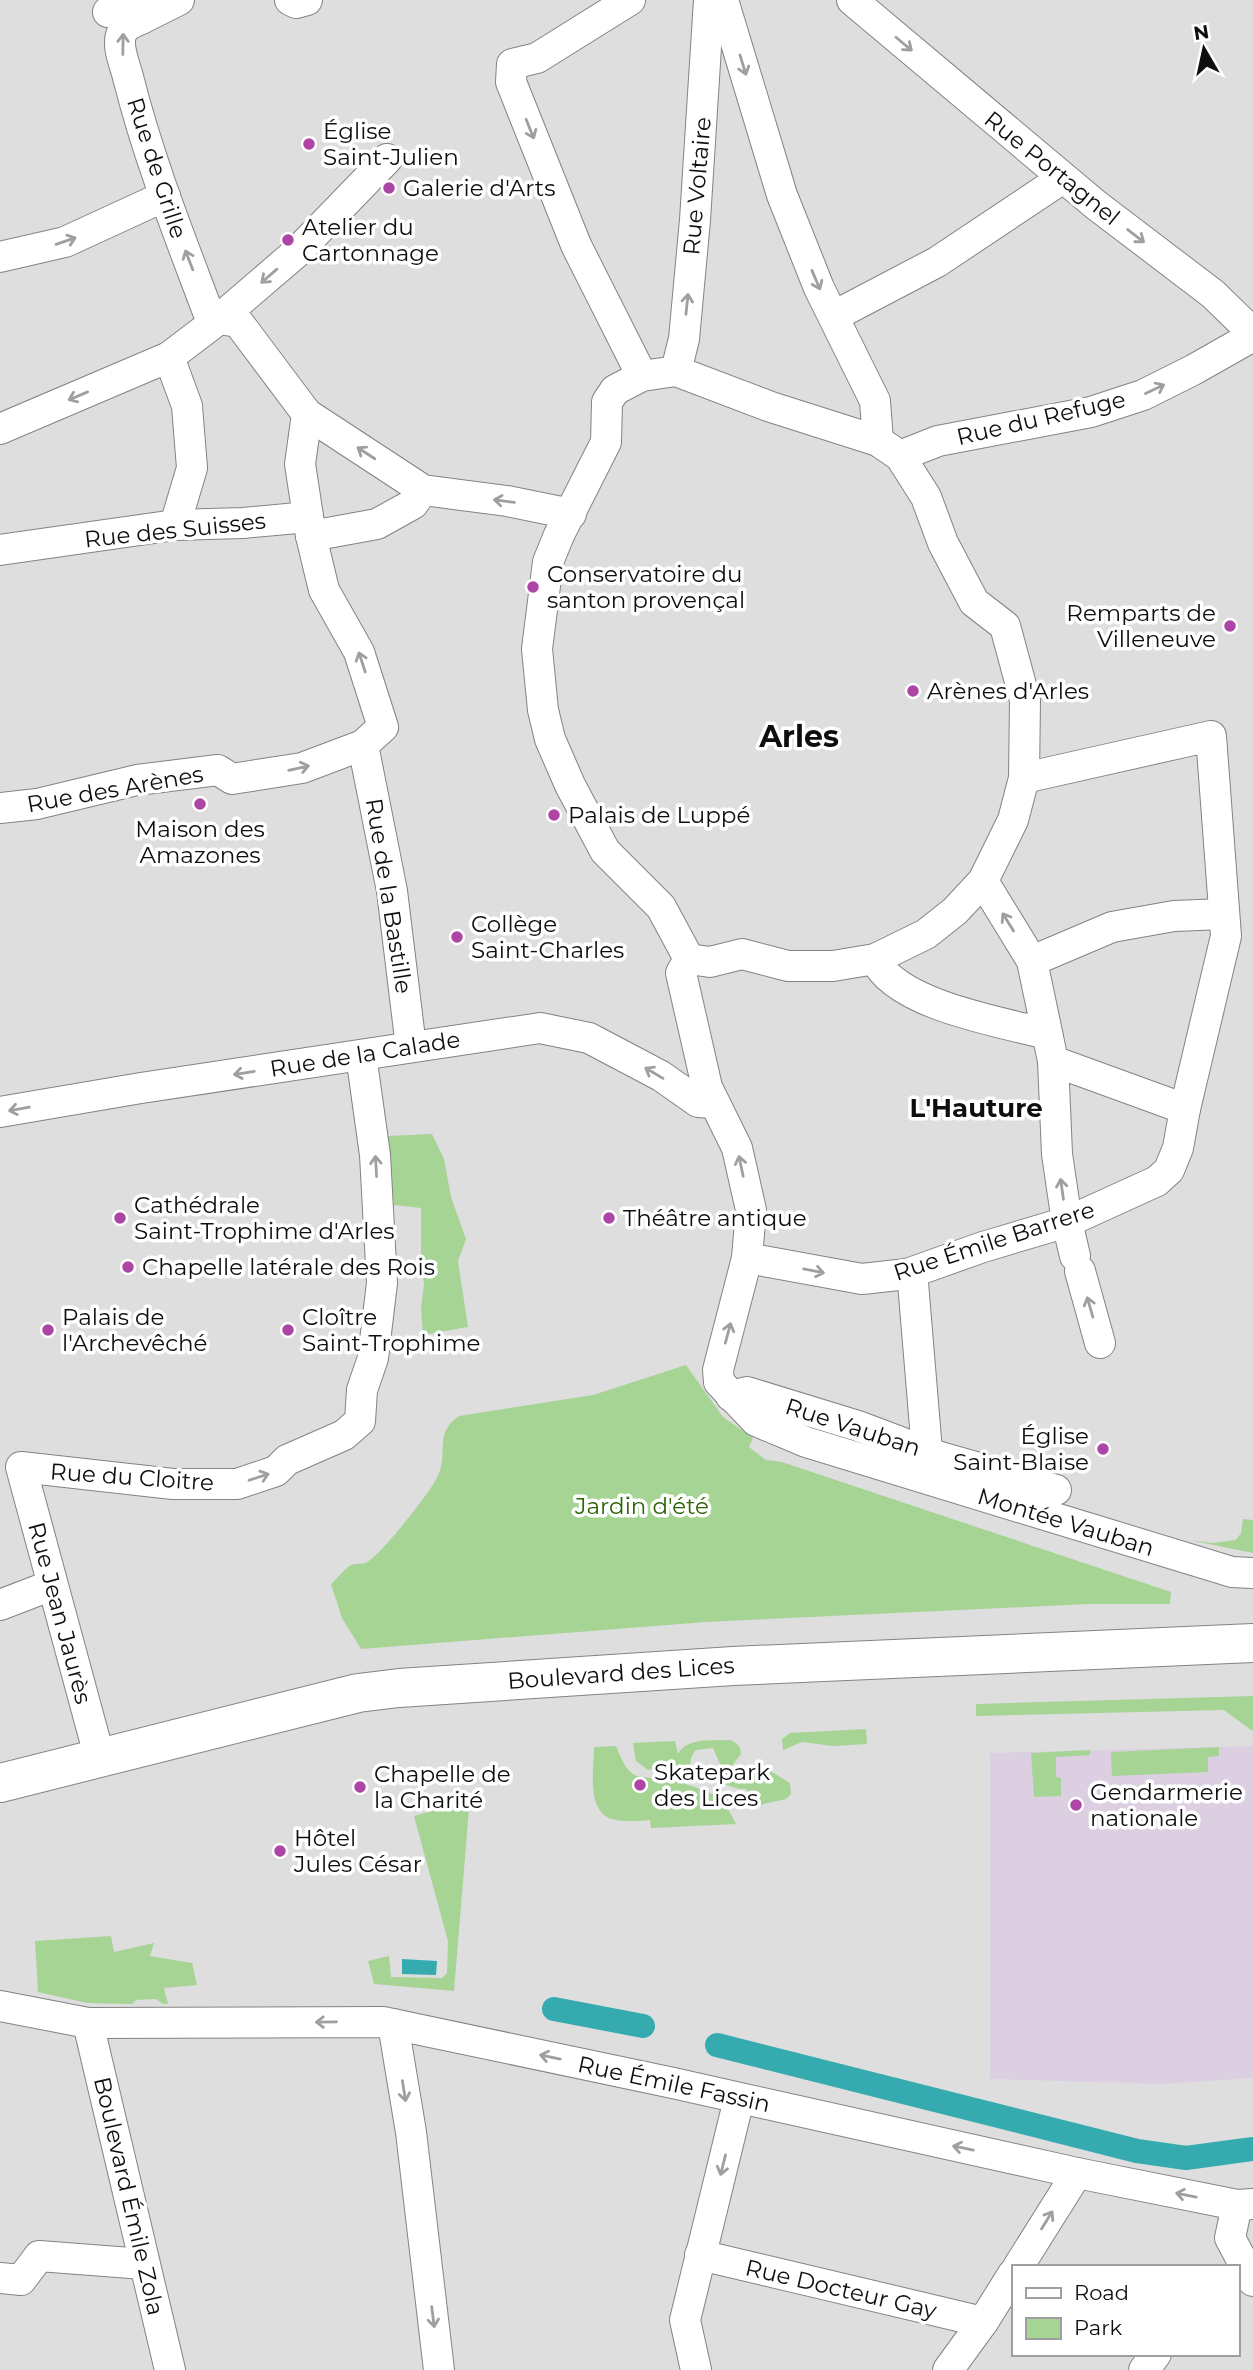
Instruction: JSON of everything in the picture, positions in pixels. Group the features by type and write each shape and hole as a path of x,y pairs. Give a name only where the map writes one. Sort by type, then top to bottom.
{"main road":[{"name":"Boulevard des Lices","path":"0,1783 358,1693 399,1688 719,1667 1253,1643"}],"street":[{"path":"126,8 179,0"},
{"path":"630,0 537,58 512,64 511,82 576,245 642,376"},
{"name":"Rue Voltaire","path":"676,371 684,339 695,220 709,0"},
{"path":"689,958 710,962 742,954 788,967 832,966 875,959 926,934 955,911 983,881 1013,820 1024,778 1025,700 1005,626 974,602 943,543 926,497 889,449 874,401 819,288 782,195 723,0"},
{"name":"Rue Portagnel","path":"852,0 1063,178 1213,295 1253,334"},
{"name":"Rue de Grille","path":"126,8 127,26 121,34 120,44 136,108 164,196 208,312 219,319"},
{"path":"0,429 169,356 219,319 297,252 387,159"},
{"path":"834,316 937,262 1063,178"},
{"path":"0,257 65,242 164,196"},
{"path":"219,319 238,322 307,414 423,491 507,500 571,513"},
{"name":"Rue du Refuge","path":"889,449 1091,412 1143,395 1193,370 1253,334"},
{"path":"169,356 187,406 192,468 175,525"},
{"path":"689,958 661,907 605,851 596,837 550,738 539,689 537,642 548,562 606,442 607,402 615,390 642,376 676,371 889,449"},
{"name":"Rue de la Bastille","path":"307,414 300,464 309,526 324,590 359,652 373,736 411,1047"},
{"name":"Rue des Suisses","path":"0,550 175,525 377,524 413,505 423,491"},
{"name":"Rue des Arènes","path":"0,808 37,804 137,780 218,770 232,779 302,768 373,736"},
{"name":"Rue Émile Barrere","path":"747,1258 862,1279 907,1275 984,1247 1067,1223 1164,1176 1178,1148 1226,936 1211,736 1024,778"},
{"path":"983,881 1032,961 1050,1048 1057,1154 1067,1223 1100,1343"},
{"path":"1032,961 1112,927 1174,916 1224,914"},
{"path":"689,958 681,973 707,1087 737,1148 751,1210 747,1258 718,1370 719,1382 731,1396"},
{"path":"875,959 883,973 895,983 945,1008 1050,1048 1185,1109"},
{"name":"Rue de la Calade","path":"0,1112 540,1028 589,1038 661,1076 698,1102 713,1103"},
{"name":"Rue du Cloitre","path":"21,1467 173,1484 237,1484 276,1471 287,1460 344,1435 360,1421 362,1390 373,1358 382,1283 375,1155 361,1055"},
{"path":"907,1275 913,1283 927,1451"},
{"name":"Rue Vauban","path":"731,1396 747,1392 1056,1490"},
{"name":"Montée Vauban","path":"731,1396 756,1421 806,1442 1232,1572 1253,1573"},
{"name":"Rue Jean Jaurès","path":"21,1467 100,1759"},
{"path":"0,1605 52,1585"},
{"name":"Rue Émile Fassin","path":"0,2006 88,2023 383,2022 1077,2173 1239,2229"},
{"name":"Boulevard Émile Zola","path":"88,2023 170,2370"},
{"path":"393,2024 411,2132 439,2370"},
{"path":"696,2370 685,2320 740,2099"},
{"path":"1019,2265 1077,2173"},
{"path":"1239,2229 1253,2281"},
{"name":"Rue Docteur Gay","path":"700,2255 983,2322"},
{"path":"0,2278 22,2280 39,2256 144,2264"},
{"path":"948,2370 1012,2276"}],"shaded area":[{"path":"1253,1746 1253,2078 1163,2084 990,2079 990,1753"}],"green space":[{"path":"432,1134 444,1159 451,1197 466,1239 458,1261 468,1327 423,1335 421,1208 394,1205 386,1136"},
{"name":"Jardin d'été","path":"686,1365 723,1417 753,1438 749,1447 766,1460 782,1462 1171,1592 1170,1604 1089,1604 706,1622 361,1649 342,1618 331,1584 351,1565 365,1563 373,1557 421,1501 439,1473 446,1431 459,1416 593,1395"},
{"path":"1243,1519 1253,1520 1253,1553 1189,1540 1213,1543 1236,1540 1241,1533"},
{"path":"1253,1696 1253,1730 1224,1710 976,1716 976,1704"},
{"path":"866,1729 867,1744 833,1746 802,1742 783,1750 782,1739 790,1733"},
{"path":"730,1740 738,1745 741,1754 730,1768 764,1767 790,1783 791,1794 786,1799 759,1805 757,1799 750,1796 746,1789 723,1784 728,1779 726,1774 719,1774 710,1782 708,1776 716,1773 720,1764 713,1748 696,1750 693,1753 690,1763 694,1776 691,1779 676,1768 671,1772 661,1768 648,1770 636,1761 633,1743 675,1741 678,1754 694,1742"},
{"name":"Skatepark des Lices","path":"616,1746 626,1767 636,1775 676,1781 722,1798 736,1824 651,1828 650,1820 624,1821 606,1816 599,1810 593,1790 594,1747"},
{"path":"1219,1747 1219,1756 1208,1757 1208,1772 1112,1776 1111,1752"},
{"path":"1090,1750 1090,1755 1056,1757 1056,1777 1061,1778 1061,1796 1034,1797 1031,1753"},
{"path":"469,1809 454,1991 374,1984 368,1961 389,1956 391,1977 442,1978 447,1973 448,1941 414,1816 435,1810"},
{"path":"111,1936 114,1952 154,1943 150,1956 192,1963 197,1985 164,1988 168,2004 156,1999 136,2000 132,2004 87,2003 38,1992 35,1941"}],"water":[{"path":"402,1959 437,1961 436,1975 402,1974"}],"waterway":[{"path":"554,2009 643,2026"},
{"path":"717,2045 1137,2151 1186,2158 1253,2149"}],"place":[{"name":"Église Saint-Julien","path":"309,144"},
{"name":"Galerie d'Arts","path":"389,188"},
{"name":"Atelier du Cartonnage","path":"288,240"},
{"name":"Conservatoire du santon provençal","path":"533,587"},
{"name":"Remparts de Villeneuve","path":"1230,626"},
{"name":"Arènes d'Arles","path":"913,691"},
{"name":"Maison des Amazones","path":"200,804"},
{"name":"Palais de Luppé","path":"554,815"},
{"name":"Collège Saint-Charles","path":"457,937"},
{"name":"Cathédrale Saint-Trophime d'Arles","path":"120,1218"},
{"name":"Théâtre antique","path":"609,1218"},
{"name":"Chapelle latérale des Rois","path":"128,1267"},
{"name":"Palais de l'Archevêché","path":"48,1330"},
{"name":"Cloître Saint-Trophime","path":"288,1330"},
{"name":"Église Saint-Blaise","path":"1103,1449"},
{"name":"Skatepark des Lices","path":"640,1785"},
{"name":"Chapelle de la Charité","path":"360,1787"},
{"name":"Gendarmerie nationale","path":"1076,1805"},
{"name":"Hôtel Jules César","path":"280,1851"}],"district":[{"name":"Arles","path":"799,736"},
{"name":"L'Hauture","path":"976,1108"}]}
